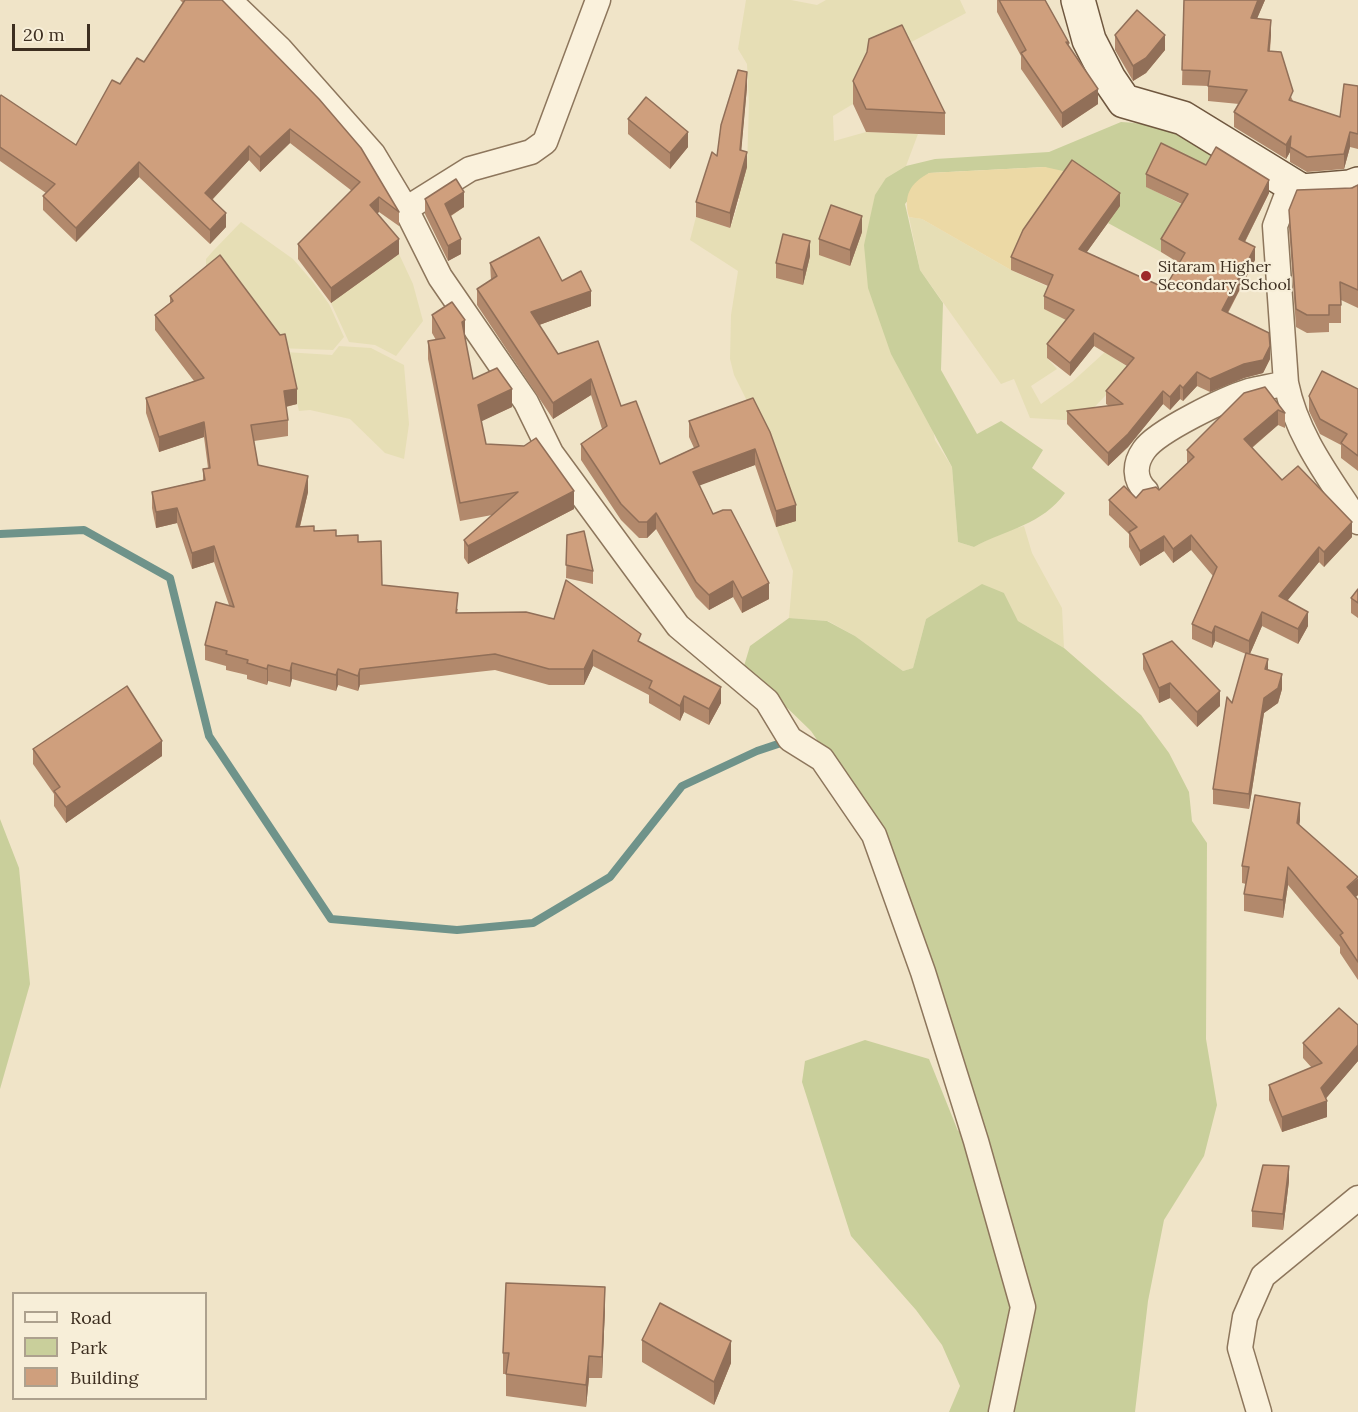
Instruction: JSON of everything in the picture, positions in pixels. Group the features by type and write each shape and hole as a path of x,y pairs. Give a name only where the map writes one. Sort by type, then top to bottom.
{"main road":[{"path":"1078,0 1089,40 1109,79 1124,101 1183,118 1302,191 1350,187 1358,184"}],"street":[{"path":"229,0 280,49 373,154 406,209 440,277 526,402 551,453 678,626 768,701 790,740 822,759 874,835 923,972 969,1118 1023,1306 1001,1412"},
{"path":"406,209 470,169 522,155 545,142 598,0"},
{"path":"1292,184 1275,225 1286,383 1291,409 1306,443 1358,522"},
{"path":"1146,491 1137,483 1136,476 1144,450 1166,433 1250,391 1286,383"},
{"path":"1259,1412 1240,1348 1245,1317 1263,1276 1358,1198"}],"shaded area":[{"path":"746,0 791,0 817,5 826,0 960,0 966,13 902,47 853,104 833,116 834,141 866,132 918,134 906,166 886,178 935,440 952,467 958,542 974,547 998,534 1024,526 1032,553 1062,608 1064,648 1018,621 1004,593 926,619 913,668 903,671 855,636 828,621 789,618 793,571 776,527 771,449 734,375 730,359 731,315 738,271 690,240 696,217 730,228 740,199 737,198 747,167 749,103 747,64 738,49"},
{"path":"909,217 922,219 1011,270 1053,289 1072,323 1047,358 1057,369 1031,386 1041,404 1072,382 1105,352 1131,369 1081,421 1030,418 1014,379 1001,384 920,270"},
{"path":"241,222 293,259 329,304 344,337 333,350 276,348 206,266 206,259"},
{"path":"399,254 413,284 423,321 396,356 375,345 349,342 331,303"},
{"path":"339,346 371,348 404,365 409,424 404,459 385,453 350,419 310,410 299,411 285,352 332,355"}],"green space":[{"path":"1121,122 1162,128 1218,156 1206,178 1147,187 1187,207 1161,252 1108,223 1119,206 1045,167 929,173 905,204 920,270 943,303 941,370 977,434 1001,421 1043,450 1032,468 1065,493 1046,512 1023,525 974,547 958,542 952,467 891,354 868,288 864,245 875,195 886,178 906,166 935,159 1049,152"},
{"path":"982,584 1004,593 1018,621 1064,648 1141,715 1169,753 1189,792 1192,821 1207,843 1206,1039 1217,1105 1204,1156 1164,1220 1148,1301 1135,1412 949,1412 960,1386 942,1345 916,1310 851,1236 802,1082 805,1061 865,1040 929,1059 958,1131 982,1124 907,891 890,846 811,731 744,666 750,646 789,618 827,621 855,636 903,671 913,668 926,619"},
{"path":"0,819 19,868 30,984 0,1089"}],"sand":[{"path":"1045,167 1072,173 1011,270 922,219 909,217 907,203 910,191 917,181 929,173"}],"building":[{"path":"185,0 222,0 319,99 361,148 399,212 379,197 370,205 399,239 331,288 298,244 360,182 290,129 260,157 249,146 205,193 226,213 210,230 139,162 76,228 43,196 55,184 0,147 1,95 76,145 112,80 120,84 137,58 144,62"},
{"path":"999,0 1045,0 1069,43 1066,42 1098,89 1062,113 1021,53 1026,50"},
{"path":"1184,0 1258,0 1251,18 1271,20 1268,51 1281,52 1293,91 1289,100 1340,117 1344,84 1358,86 1358,134 1350,132 1344,154 1307,157 1290,147 1291,136 1286,145 1234,112 1247,90 1208,86 1210,71 1182,70"},
{"path":"1137,10 1165,35 1146,58 1133,66 1115,35"},
{"path":"902,25 945,113 866,109 853,81 867,52 869,39"},
{"path":"738,70 747,72 740,150 747,152 730,213 696,202 712,152 717,156 721,125"},
{"path":"646,97 688,132 670,153 628,119"},
{"path":"1161,143 1206,165 1216,147 1269,180 1239,239 1255,247 1222,310 1269,333 1270,346 1263,360 1244,364 1210,379 1197,372 1183,388 1180,385 1170,397 1163,391 1128,434 1108,453 1067,411 1123,404 1106,391 1134,358 1094,333 1070,363 1047,344 1074,310 1044,296 1053,275 1011,257 1023,230 1072,160 1120,193 1079,249 1165,288 1185,253 1161,239 1188,194 1146,174"},
{"path":"456,179 464,192 445,204 461,239 448,246 425,199"},
{"path":"1358,185 1358,290 1340,282 1341,305 1329,305 1329,315 1307,315 1296,309 1289,210 1297,190 1352,188"},
{"path":"831,205 862,216 850,250 819,239"},
{"path":"783,234 810,241 803,270 776,263"},
{"path":"539,237 562,281 581,271 591,291 531,312 558,354 598,341 621,406 636,401 660,464 699,446 689,421 753,398 770,432 796,505 776,511 755,449 693,472 713,514 731,510 769,583 742,598 733,581 709,595 696,582 656,513 647,522 639,522 621,504 581,444 607,426 591,379 553,403 477,289 497,276 490,263"},
{"path":"220,255 280,335 285,334 297,389 284,391 288,420 251,425 258,465 308,476 296,527 314,526 314,531 336,530 336,536 358,535 358,542 381,541 382,585 458,593 456,613 526,612 554,619 566,580 641,634 638,641 721,687 709,709 684,696 680,706 649,688 652,681 593,650 584,669 549,669 495,654 360,669 358,676 338,669 336,675 292,663 290,671 268,665 267,669 247,663 248,660 226,654 227,651 205,645 216,602 234,607 214,546 192,553 177,508 156,512 152,492 205,480 203,469 210,468 204,422 159,437 146,398 204,378 155,315 173,301 170,296"},
{"path":"452,302 465,320 462,322 473,379 497,368 512,389 478,405 486,444 524,446 536,438 574,491 468,546 464,540 518,492 460,503 428,341 445,338 432,315"},
{"path":"1322,371 1358,389 1358,456 1341,443 1347,434 1320,419 1309,396"},
{"path":"1265,387 1285,413 1278,410 1244,439 1282,480 1298,466 1352,522 1324,552 1319,547 1279,596 1308,612 1298,629 1262,612 1249,641 1215,626 1212,633 1192,624 1217,567 1191,535 1173,549 1164,536 1140,551 1129,532 1137,527 1109,500 1124,486 1136,498 1143,490 1156,487 1159,490 1194,457 1187,450 1244,393"},
{"path":"584,531 593,571 566,565 567,535"},
{"path":"1358,589 1358,603 1351,598"},
{"path":"1172,641 1220,691 1197,712 1170,683 1159,688 1143,654"},
{"path":"1246,653 1268,659 1265,669 1282,674 1278,688 1264,698 1249,794 1213,789 1227,697 1232,703"},
{"path":"127,686 162,741 66,807 54,791 60,787 33,749"},
{"path":"1255,795 1300,803 1297,823 1358,877 1347,887 1358,900 1358,962 1340,935 1343,933 1288,867 1283,900 1244,894 1249,867 1242,866"},
{"path":"1339,1008 1358,1025 1358,1045 1321,1088 1327,1101 1282,1117 1269,1085 1322,1063 1303,1043"},
{"path":"1263,1165 1289,1166 1283,1214 1252,1211"},
{"path":"506,1283 605,1287 602,1357 589,1356 586,1385 506,1374 509,1353 503,1353"},
{"path":"660,1303 731,1341 714,1382 642,1340"}],"waterway":[{"path":"0,534 84,530 170,578 209,736 331,919 457,930 533,923 610,877 682,786 757,751 787,741"}],"place":[{"name":"Sitaram Higher Secondary School","path":"1146,276"}]}
